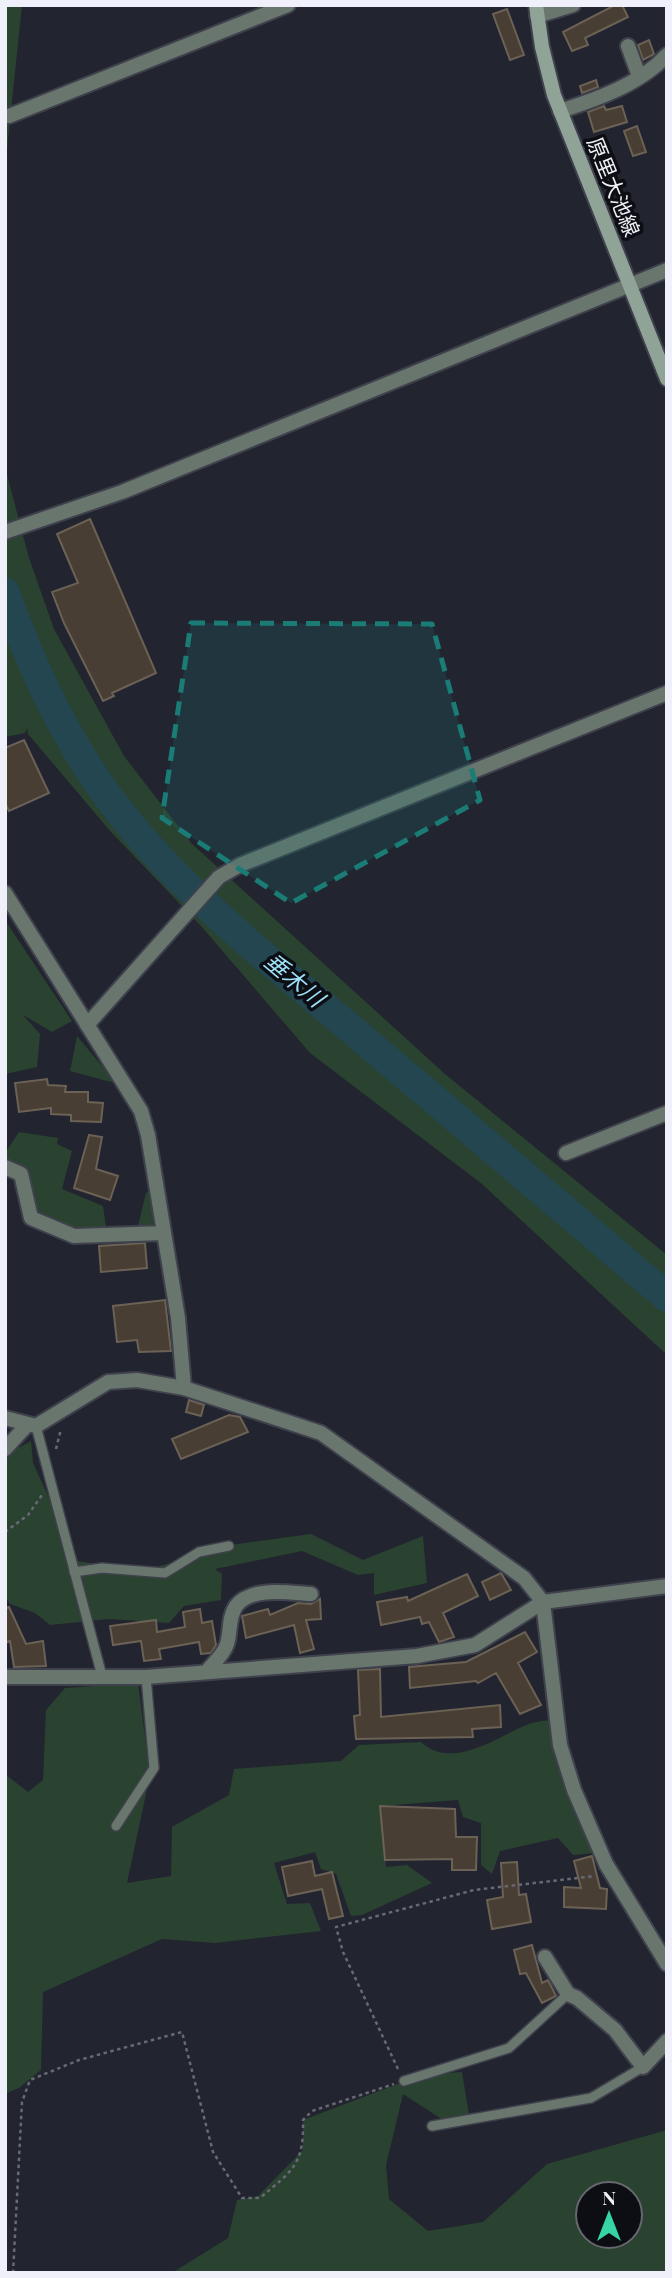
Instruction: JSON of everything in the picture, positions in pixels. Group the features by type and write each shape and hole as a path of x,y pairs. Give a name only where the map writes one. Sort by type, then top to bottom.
{"main road":[{"name":"原里大池線","path":"537,11 542,47 560,111 667,379"}],"street":[{"path":"9,116 288,5"},
{"path":"537,11 573,5"},
{"path":"628,47 639,76"},
{"path":"560,111 603,98 652,70 667,55"},
{"path":"5,533 122,492 667,270"},
{"path":"87,1025 219,877 240,865 667,693"},
{"path":"5,893 141,1111 148,1135 178,1318 184,1388"},
{"path":"566,1153 667,1113"},
{"path":"5,1167 21,1174 31,1218 74,1236 164,1233"},
{"path":"5,1450 32,1425 108,1382 137,1380 184,1388 321,1433 524,1578 542,1602 560,1745 574,1790 613,1875 667,1964"},
{"path":"5,1418 32,1425"},
{"path":"5,1677 146,1677 416,1656 475,1645 542,1602 667,1586"},
{"path":"207,1671 226,1646 229,1625 236,1606 249,1597 271,1592 311,1594"},
{"path":"545,1957 568,1994 577,1998 615,2030 643,2067 667,2041"}],"lane":[{"path":"32,1425 102,1676"},
{"path":"74,1572 102,1568 165,1573 199,1552 229,1546"},
{"path":"116,1826 154,1768 146,1677"},
{"path":"404,2081 509,2048 568,1994"},
{"path":"432,2126 591,2098 643,2067"}],"path":[{"path":"13,2273 23,2102 30,2080 79,2060 181,2032 213,2152 242,2198 260,2198 288,2174 303,2150 303,2120 312,2111 404,2081 343,1952 336,1927 474,1890 613,1875"}],"highlighted area":[{"path":"191,623 432,624 480,800 291,903 162,818"}],"green space":[{"path":"5,5 22,5 5,169"},
{"path":"5,467 29,558 54,629 124,756 191,843 445,1074 667,1255 667,1355 482,1184 310,1053 201,926 111,832 28,734 27,728 25,733 5,737"},
{"path":"5,920 72,1021 52,1032 23,1015 40,1034 37,1067 5,1074"},
{"path":"77,1036 113,1079 111,1082 70,1071"},
{"path":"19,1132 58,1138 57,1144 72,1151 62,1189 103,1206 106,1227 69,1228 31,1218 26,1172 5,1161 5,1153"},
{"path":"151,1190 160,1227 138,1226 146,1193"},
{"path":"31,1441 33,1463 56,1513 65,1559 128,1569 153,1568 231,1545 311,1534 363,1560 423,1536 427,1583 374,1595 374,1573 358,1575 302,1551 215,1569 222,1574 221,1600 184,1606 169,1623 109,1619 50,1625 35,1613 10,1604 5,1596 5,1449 20,1447"},
{"path":"138,1683 150,1775 127,1883 171,1876 172,1827 229,1795 234,1769 341,1761 359,1745 421,1742 433,1750 459,1753 527,1725 551,1720 570,1801 595,1853 573,1855 558,1838 500,1851 492,1874 481,1865 481,1823 463,1817 458,1800 381,1806 386,1867 407,1865 432,1883 362,1915 351,1916 336,1874 321,1869 315,1852 274,1863 287,1904 310,1903 321,1931 215,1943 162,1939 43,1992 41,2070 19,2088 5,2094 5,1774 28,1792 43,1780 46,1710 65,1688"},
{"path":"462,2072 470,2121 443,2120 403,2094 386,2165 389,2199 428,2231 483,2222 547,2164 667,2130 667,2273 172,2273 228,2238 237,2200 258,2196 303,2150 303,2120 403,2082 401,2076"}],"building":[{"path":"615,5 622,5 628,17 585,38 588,45 572,51 563,32"},
{"path":"507,9 524,55 510,60 493,14"},
{"path":"649,40 654,54 643,60 638,45"},
{"path":"596,80 598,87 582,93 580,86"},
{"path":"604,106 606,110 622,106 627,122 594,132 588,112"},
{"path":"637,126 646,152 633,156 624,131"},
{"path":"90,519 156,673 112,693 114,696 103,701 64,623 52,592 78,583 57,534"},
{"path":"24,740 49,793 9,811 5,803 5,748"},
{"path":"47,1079 48,1085 66,1086 65,1092 88,1092 88,1102 103,1103 101,1122 71,1121 71,1115 51,1114 51,1108 19,1112 15,1083"},
{"path":"89,1135 102,1137 96,1169 118,1176 110,1200 74,1188"},
{"path":"145,1243 147,1268 101,1272 99,1246"},
{"path":"165,1300 171,1351 139,1352 137,1340 117,1342 113,1306"},
{"path":"189,1400 204,1405 201,1416 186,1412"},
{"path":"229,1415 240,1417 248,1432 181,1459 172,1439"},
{"path":"501,1573 511,1590 490,1600 482,1582"},
{"path":"467,1574 478,1596 443,1613 454,1637 439,1642 429,1622 422,1624 420,1617 381,1625 377,1602 407,1597 408,1601"},
{"path":"320,1599 321,1619 306,1620 314,1649 300,1653 294,1625 246,1638 242,1616 268,1609 270,1615 298,1603 311,1604"},
{"path":"9,1607 26,1644 43,1641 46,1666 14,1667 10,1641 5,1643 6,1608"},
{"path":"200,1609 202,1623 212,1621 216,1645 211,1653 201,1654 199,1642 159,1649 161,1659 144,1661 141,1641 113,1645 110,1626 156,1620 157,1632 185,1627 183,1612"},
{"path":"525,1632 537,1652 518,1663 541,1705 520,1714 496,1673 478,1683 476,1681 410,1688 409,1667 466,1662"},
{"path":"380,1669 381,1717 500,1705 501,1727 472,1729 473,1737 356,1739 354,1716 360,1715 358,1670"},
{"path":"380,1806 455,1809 456,1837 477,1837 476,1870 452,1870 452,1859 385,1860"},
{"path":"592,1856 600,1888 607,1889 606,1909 564,1907 564,1887 581,1888 574,1861"},
{"path":"312,1861 315,1876 332,1872 343,1916 329,1919 322,1889 288,1896 282,1867"},
{"path":"517,1862 519,1895 526,1894 531,1922 492,1929 487,1900 503,1897 501,1863"},
{"path":"532,1945 542,1983 548,1980 556,1996 542,2003 526,1973 520,1974 514,1950"}],"waterway":[{"name":"垂木川","path":"5,593 40,679 72,741 113,803 146,843 218,916 257,950 667,1297"}]}
